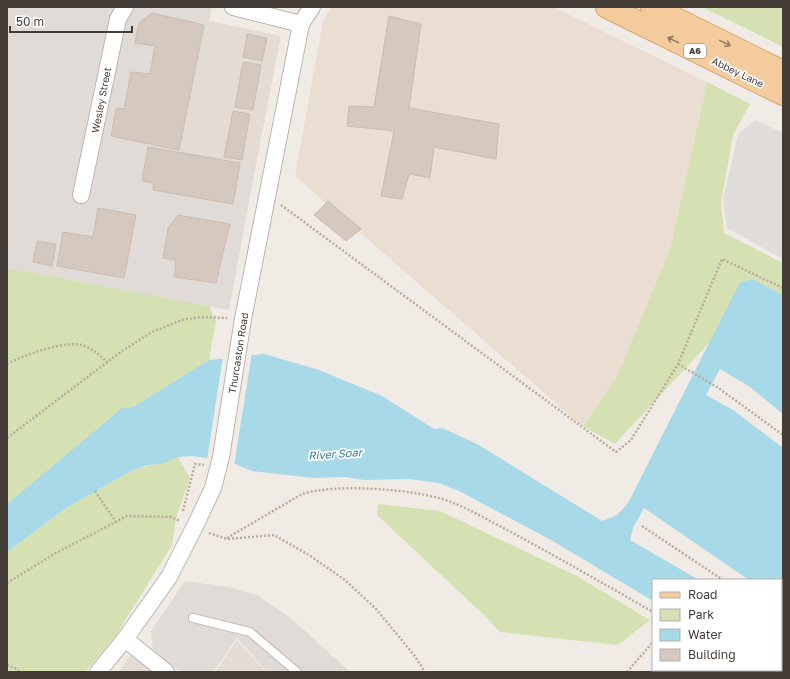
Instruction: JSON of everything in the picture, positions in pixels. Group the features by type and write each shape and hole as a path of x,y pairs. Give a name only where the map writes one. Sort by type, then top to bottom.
{"main road":[{"name":"Abbey Lane","path":"607,7 783,94"},
{"name":"Abbey Lane","path":"652,7 783,72"}],"street":[{"name":"Wesley Street","path":"81,195 118,19 125,7"},
{"path":"232,7 250,9 301,24"},
{"name":"Thurcaston Road","path":"98,672 125,638 169,577 213,488 221,457 240,337 301,24 312,7"},
{"path":"125,638 166,672"}],"lane":[{"path":"193,618 250,632 297,672"}],"path":[{"path":"267,196 616,452 631,440 678,364 722,259 783,288"},
{"path":"7,438 122,351 152,332 182,320 200,317 229,318"},
{"path":"7,364 28,354 75,344 84,346 97,353 108,363"},
{"path":"678,364 717,387 783,435"},
{"path":"7,583 54,554 127,516 171,517 180,521 195,464 206,466"},
{"path":"227,539 302,494 314,490 336,488 384,490 421,494 450,502 486,520 550,553 652,611"},
{"path":"96,491 116,522"},
{"path":"196,524 209,532 227,539 274,536 309,555 344,580 376,609 414,655 425,672"},
{"path":"642,526 722,579"},
{"path":"627,672 652,643"},
{"path":"7,665 20,672"}],"shaded area":[{"path":"7,7 212,7 182,149 256,164 229,310 7,268"},
{"path":"331,7 553,7 707,82 670,249 617,376 582,426 295,176 323,21"},
{"path":"209,21 281,36 256,164 182,149"},
{"path":"756,120 783,133 783,259 727,228 723,200 738,134"},
{"path":"185,581 229,587 259,596 293,620 350,672 267,672 237,638 213,672 180,672 153,650 151,631"},
{"path":"237,640 266,672 215,672"},
{"path":"140,642 177,672 119,672"}],"green space":[{"path":"702,7 783,7 783,47"},
{"path":"707,82 750,104 733,135 721,203 724,233 783,263 783,295 752,279 740,282 710,342 615,444 583,426 617,376 670,249"},
{"path":"7,268 209,306 216,321 209,360 133,407 122,408 7,504"},
{"path":"178,457 190,478 176,518 172,545 116,635 85,672 7,672 7,552 66,508 131,471"},
{"path":"378,504 440,511 575,575 650,620 618,645 500,632 485,616 377,515"}],"water":[{"name":"River Soar","path":"752,279 783,295 783,414 750,387 720,369 706,395 733,410 783,448 782,590 782,579 748,579 644,508 633,528 630,540 697,579 652,579 652,600 551,540 459,491 439,483 409,479 365,480 345,477 313,478 252,471 228,461 192,456 178,457 161,464 148,465 131,471 66,508 7,552 7,504 122,408 133,407 209,360 264,354 319,370 382,396 434,429 442,428 477,444 602,521 617,515 628,503 740,282"}],"pier":[{"path":"252,353 234,466 227,463 207,460 223,356"}],"building":[{"path":"152,13 204,25 179,150 111,136 116,108 124,109 131,72 150,74 155,46 135,43 139,23"},
{"path":"389,16 421,24 409,108 499,124 496,159 434,147 430,178 409,174 402,199 381,196 394,131 347,126 349,106 374,107"},
{"path":"247,34 267,38 262,61 243,57"},
{"path":"243,62 261,65 253,110 235,107"},
{"path":"233,111 250,114 242,160 224,157"},
{"path":"148,147 240,163 233,204 153,190 154,183 142,181"},
{"path":"328,201 361,229 346,241 314,215"},
{"path":"98,208 136,215 124,278 57,266 63,232 93,237"},
{"path":"178,215 230,224 216,283 174,277 176,260 163,258 168,228"},
{"path":"37,241 56,244 52,266 33,262"}]}
